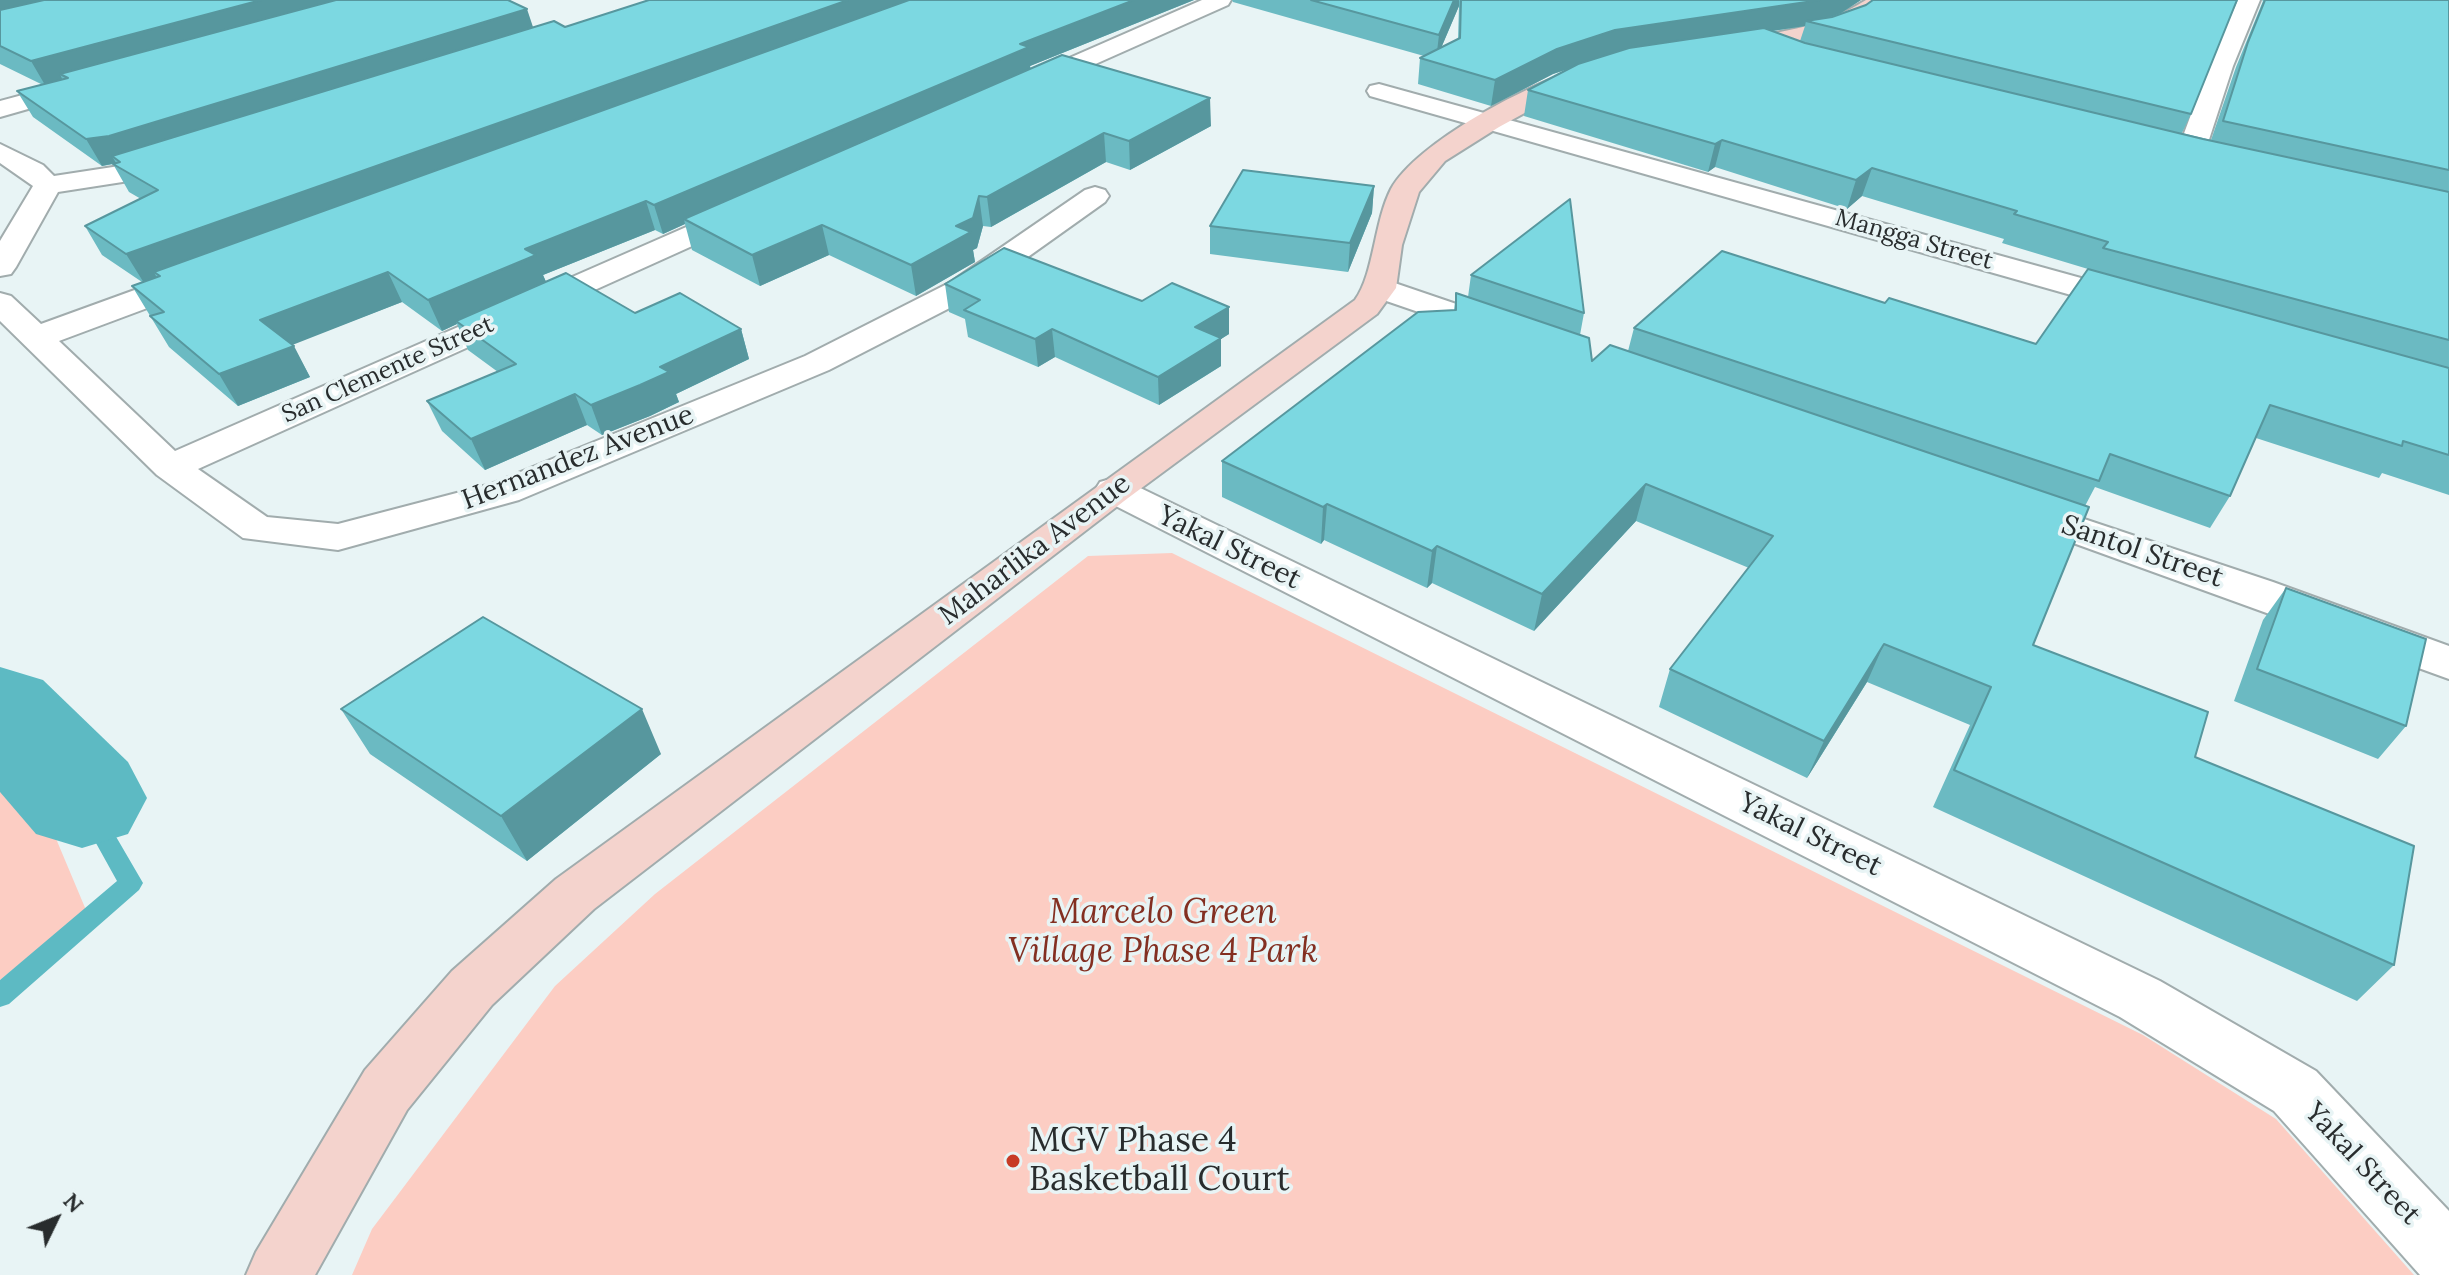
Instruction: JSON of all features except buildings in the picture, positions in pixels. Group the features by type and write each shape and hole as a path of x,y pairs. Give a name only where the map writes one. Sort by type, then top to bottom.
{"street":[{"path":"1001,97 1220,0"},
{"path":"1693,54 1816,34 1850,21 1881,0"},
{"path":"2190,155 2221,66 2249,0"},
{"path":"1766,44 1807,60"},
{"path":"1536,342 1380,288 1387,245 1405,190 1435,155 1563,82 1619,63"},
{"path":"0,109 106,80"},
{"name":"Mangga Street","path":"1379,91 2158,309"},
{"path":"2160,147 2221,162"},
{"path":"48,185 129,173 208,148"},
{"path":"0,152 33,171 48,185"},
{"path":"0,267 48,185"},
{"name":"Hernandez Avenue","path":"0,303 170,467 257,529 338,537 505,492 817,363 962,289 1095,196"},
{"name":"San Clemente Street","path":"170,467 768,201"},
{"path":"35,338 230,266"},
{"name":"Maharlika Avenue","path":"279,1275 386,1090 472,988 575,894 1114,490 1366,307 1380,288"},
{"name":"Yakal Street","path":"1114,490 2140,999 2295,1091 2449,1258"},
{"name":"Santol Street","path":"1987,498 2258,592 2449,663"}],"green space":[{"name":"Marcelo Green Village Phase 4 Park","path":"1172,553 2143,1035 2276,1119 2414,1275 352,1275 372,1229 555,986 655,894 1088,556"},
{"path":"33,784 86,910 0,980 0,792"}],"waterway":[{"path":"0,711 82,798"},
{"path":"0,996 131,883 82,798"}],"place":[{"name":"MGV Phase 4 Basketball Court","path":"1013,1161"}]}
